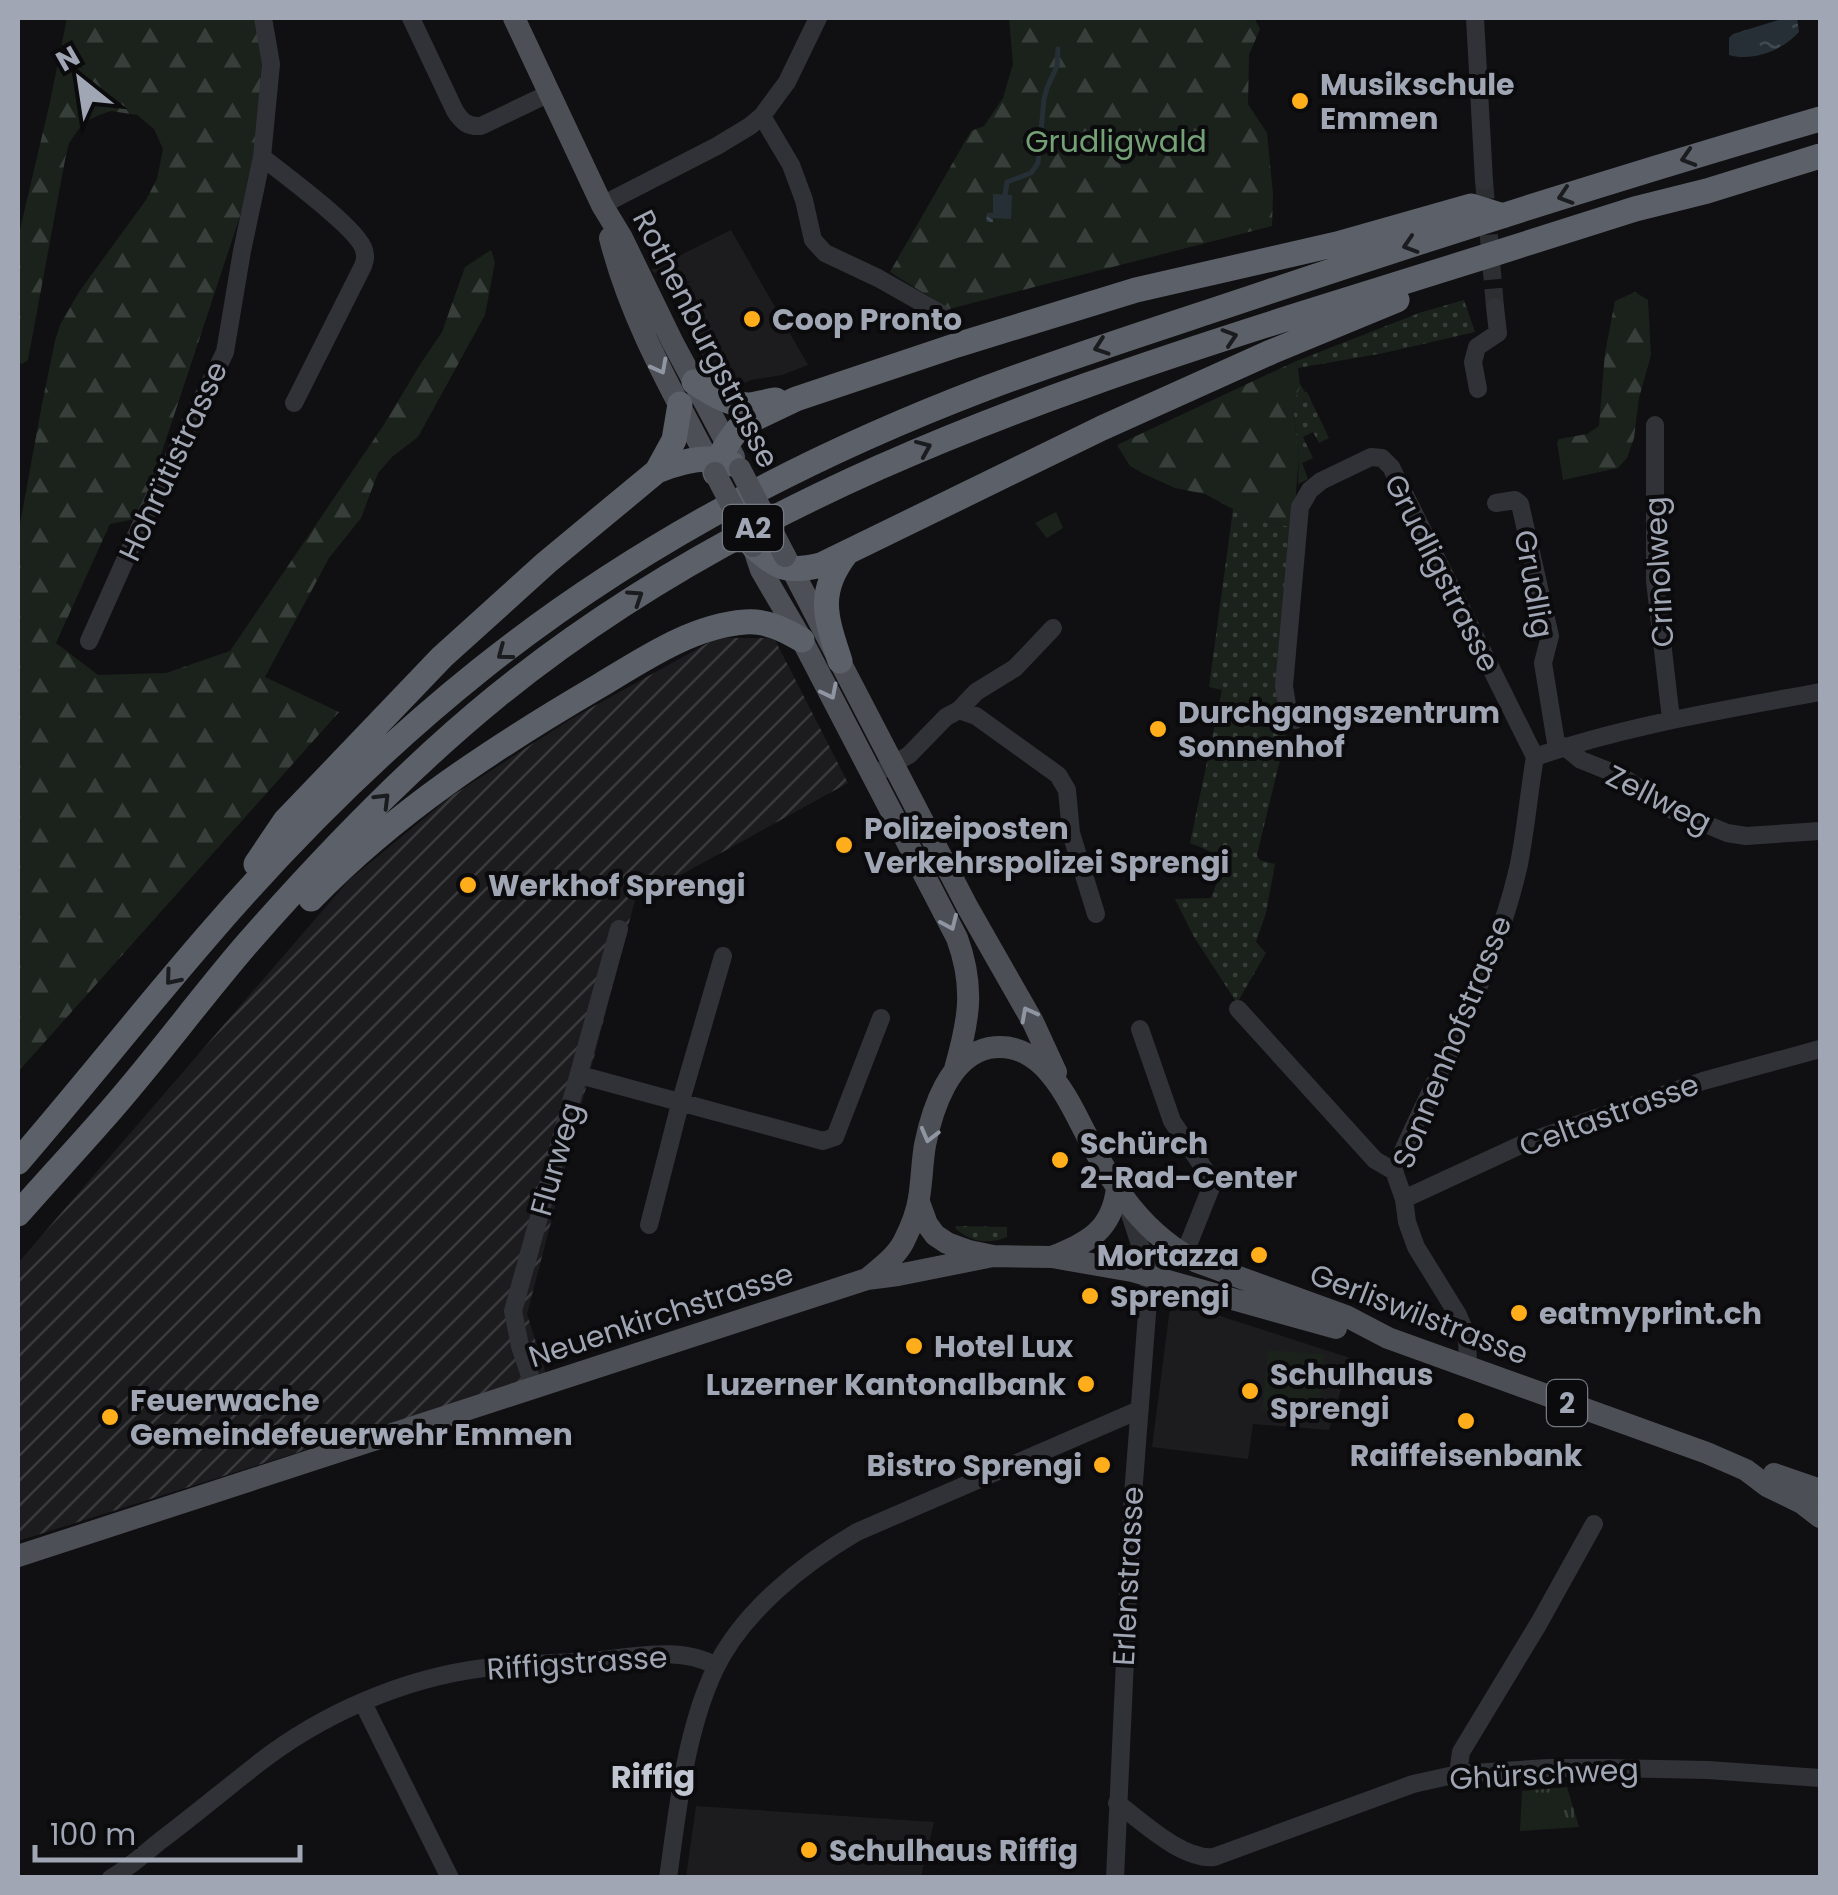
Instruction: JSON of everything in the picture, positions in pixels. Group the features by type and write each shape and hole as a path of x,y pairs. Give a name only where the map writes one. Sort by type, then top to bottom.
{"highway":[{"name":"A2","path":"18,1162 206,938 302,833 480,670 670,537 862,440 978,391 1103,346 1503,216 1820,118"},
{"name":"A2","path":"18,1214 106,1116 246,945 436,748 500,694 597,623 683,567 764,522 992,419 1177,354 1635,209 1708,192 1820,156"},
{"path":"773,561 820,564 1018,466 1318,332 1392,302 1661,217 1708,192"},
{"path":"206,938 286,821 442,657 546,563 657,471 675,464 725,462 745,424 796,398 1048,316 1136,290 1337,244 1470,206 1503,216"},
{"path":"657,471 674,440 687,393 715,394 742,404 796,398"},
{"path":"840,661 825,603 834,570 847,552"},
{"path":"106,1116 149,1080 320,889 389,827 449,781 571,702 692,635 751,622 772,626 802,640"}],"main road":[{"name":"Rothenburgstrasse","path":"514,18 602,206 633,311 687,393 725,462 773,561 802,640 968,908 1033,1022 1060,1085"},
{"name":"Rothenburgstrasse","path":"725,462 773,561 840,661 966,964 968,1016 954,1072"},
{"name":"2","path":"866,1279 903,1242 919,1202 925,1145 941,1095 954,1072 979,1050 1004,1047 1027,1053 1060,1085 1122,1196 1158,1238 1184,1255"},
{"path":"1052,1257 1099,1231 1122,1196"},
{"path":"919,1202 935,1235 968,1251 993,1256"},
{"name":"Gerliswilstrasse","path":"1184,1255 1346,1316 1388,1338 1707,1453 1746,1470 1820,1517"},
{"name":"2","path":"866,1279 993,1256 1052,1257 1150,1276 1336,1328 1388,1338"},
{"name":"Neuenkirchstrasse","path":"18,1556 866,1279"},
{"name":"Gerliswilstrasse","path":"1746,1470 1773,1474 1820,1490"}],"street":[{"name":"Hohrütistrasse","path":"89,641 225,352 262,158 270,64 263,18"},
{"path":"411,18 455,111 466,124 480,126 550,93"},
{"path":"602,206 717,146 762,116 787,82 818,18"},
{"path":"1475,18 1484,181"},
{"path":"762,116 792,165 813,240 824,253 945,316"},
{"path":"262,158 322,205 359,240 366,256 294,403"},
{"path":"1478,389 1476,347 1498,333 1496,307"},
{"name":"Crinolweg","path":"1655,425 1655,581 1670,720"},
{"name":"Grudligstrasse","path":"1295,720 1284,686 1300,507 1310,490 1321,482 1371,457 1382,458 1391,467 1535,757"},
{"name":"Grudlig","path":"1496,503 1515,500 1520,504 1550,636 1544,663 1560,748"},
{"path":"883,769 909,755 976,692 1016,668 1053,628"},
{"path":"1535,757 1670,720 1820,692"},
{"path":"960,710 976,716 1058,775 1066,790 1071,834 1096,914"},
{"name":"Zellweg","path":"1560,748 1621,776 1670,809 1727,833 1746,836 1820,831"},
{"name":"Sonnenhofstrasse","path":"1468,1367 1468,1344 1462,1325 1416,1247 1394,1171 1474,999 1504,913 1519,863 1535,757"},
{"name":"Flurweg","path":"534,1388 514,1311 619,929"},
{"path":"649,1225 723,956"},
{"path":"1238,1009 1375,1160 1394,1171"},
{"path":"580,1076 823,1142 835,1137 881,1018"},
{"path":"1140,1029 1172,1121 1212,1185 1184,1255"},
{"name":"Celtastrasse","path":"1404,1199 1526,1143 1704,1081 1820,1049"},
{"path":"1122,1196 1150,1276"},
{"name":"Erlenstrasse","path":"1115,1878 1123,1656 1150,1276"},
{"path":"668,1878 692,1737 716,1666 760,1608 792,1576 858,1532 1139,1410"},
{"path":"1458,1774 1461,1752 1594,1524"},
{"name":"Riffigstrasse","path":"111,1878 258,1764 313,1727 362,1703 436,1678 483,1668 648,1655 704,1658 716,1666"},
{"path":"362,1703 450,1878"},
{"name":"Ghürschweg","path":"1117,1803 1184,1852 1202,1858 1214,1857 1413,1784 1458,1774 1608,1768 1820,1778"}],"shaded area":[{"path":"731,230 808,365 734,388 713,374 699,353 689,313 692,308 690,305 684,309 676,292 691,281 672,286 651,270"},
{"path":"717,638 774,638 848,783 635,900 527,1314 546,1374 18,1541 18,1263 349,880 450,797 571,719"},
{"name":"Schulhaus Sprengi","path":"1171,1300 1350,1358 1329,1430 1253,1424 1248,1459 1152,1447"},
{"name":"Schulhaus Riffig","path":"696,1806 934,1822 921,1877 686,1877"}],"green space":[{"path":"67,18 255,18 262,61 254,174 140,518 110,524 56,643 98,675 166,673 230,651 442,332 465,267 491,250 495,262 485,315 418,437 378,473 361,518 329,558 265,677 339,712 18,1072 18,535 60,325 79,292 146,200 157,179 163,149 154,129 137,115 111,111 83,123 69,143 28,360 18,362 18,238"},
{"name":"Grudligwald","path":"1009,18 1254,18 1260,29 1249,55 1248,104 1267,133 1272,226 949,309 890,272 971,131 984,126 1003,98 1013,64"},
{"path":"1635,292 1648,300 1651,355 1627,458 1618,468 1563,480 1557,442 1587,434 1599,426 1605,353 1615,301"},
{"path":"1464,300 1475,332 1298,368 1294,362 1419,313"},
{"path":"1294,362 1300,386 1293,405 1299,457 1293,527 1253,520 1205,494 1175,488 1144,474 1130,466 1117,445"},
{"path":"1300,384 1329,438 1319,443 1313,432 1303,437 1313,458 1302,463 1308,479 1298,484 1293,405"},
{"path":"1233,509 1253,520 1293,527 1289,722 1257,855 1260,860 1275,864 1256,942 1266,953 1237,1003 1194,937 1175,899 1211,898 1223,866 1214,854 1190,843 1222,690 1209,687"},
{"path":"1056,512 1063,528 1047,538 1035,523"},
{"path":"956,1226 1007,1227 1007,1237 979,1241 961,1233"},
{"path":"1268,1350 1324,1354 1319,1416 1262,1411"},
{"path":"1567,1787 1579,1827 1520,1831 1522,1791"}],"water":[{"path":"1797,18 1799,32 1785,44 1757,56 1729,55 1729,38 1733,34"},
{"path":"993,194 1012,195 1011,219 993,218 993,222 986,222 987,213 993,213"}],"waterway":[{"path":"1005,195 1007,182 1031,173 1038,163 1044,99 1057,66 1058,49"}],"tunnel":[{"path":"1484,181 1495,307"}],"place":[{"name":"Musikschule Emmen","path":"1300,101"},
{"name":"Coop Pronto","path":"752,319"},
{"name":"Durchgangszentrum Sonnenhof","path":"1158,729"},
{"name":"Polizeiposten Verkehrspolizei Sprengi","path":"844,845"},
{"name":"Werkhof Sprengi","path":"468,885"},
{"name":"Schürch 2-Rad-Center","path":"1060,1160"},
{"name":"Mortazza","path":"1259,1255"},
{"name":"Sprengi","path":"1090,1296"},
{"name":"eatmyprint.ch","path":"1519,1313"},
{"name":"Hotel Lux","path":"914,1346"},
{"name":"Luzerner Kantonalbank","path":"1086,1384"},
{"name":"Schulhaus Sprengi","path":"1250,1391"},
{"name":"Feuerwache Gemeindefeuerwehr Emmen","path":"110,1417"},
{"name":"Raiffeisenbank","path":"1466,1421"},
{"name":"Bistro Sprengi","path":"1102,1465"},
{"name":"Schulhaus Riffig","path":"809,1850"}],"district":[{"name":"Riffig","path":"653,1776"}]}
